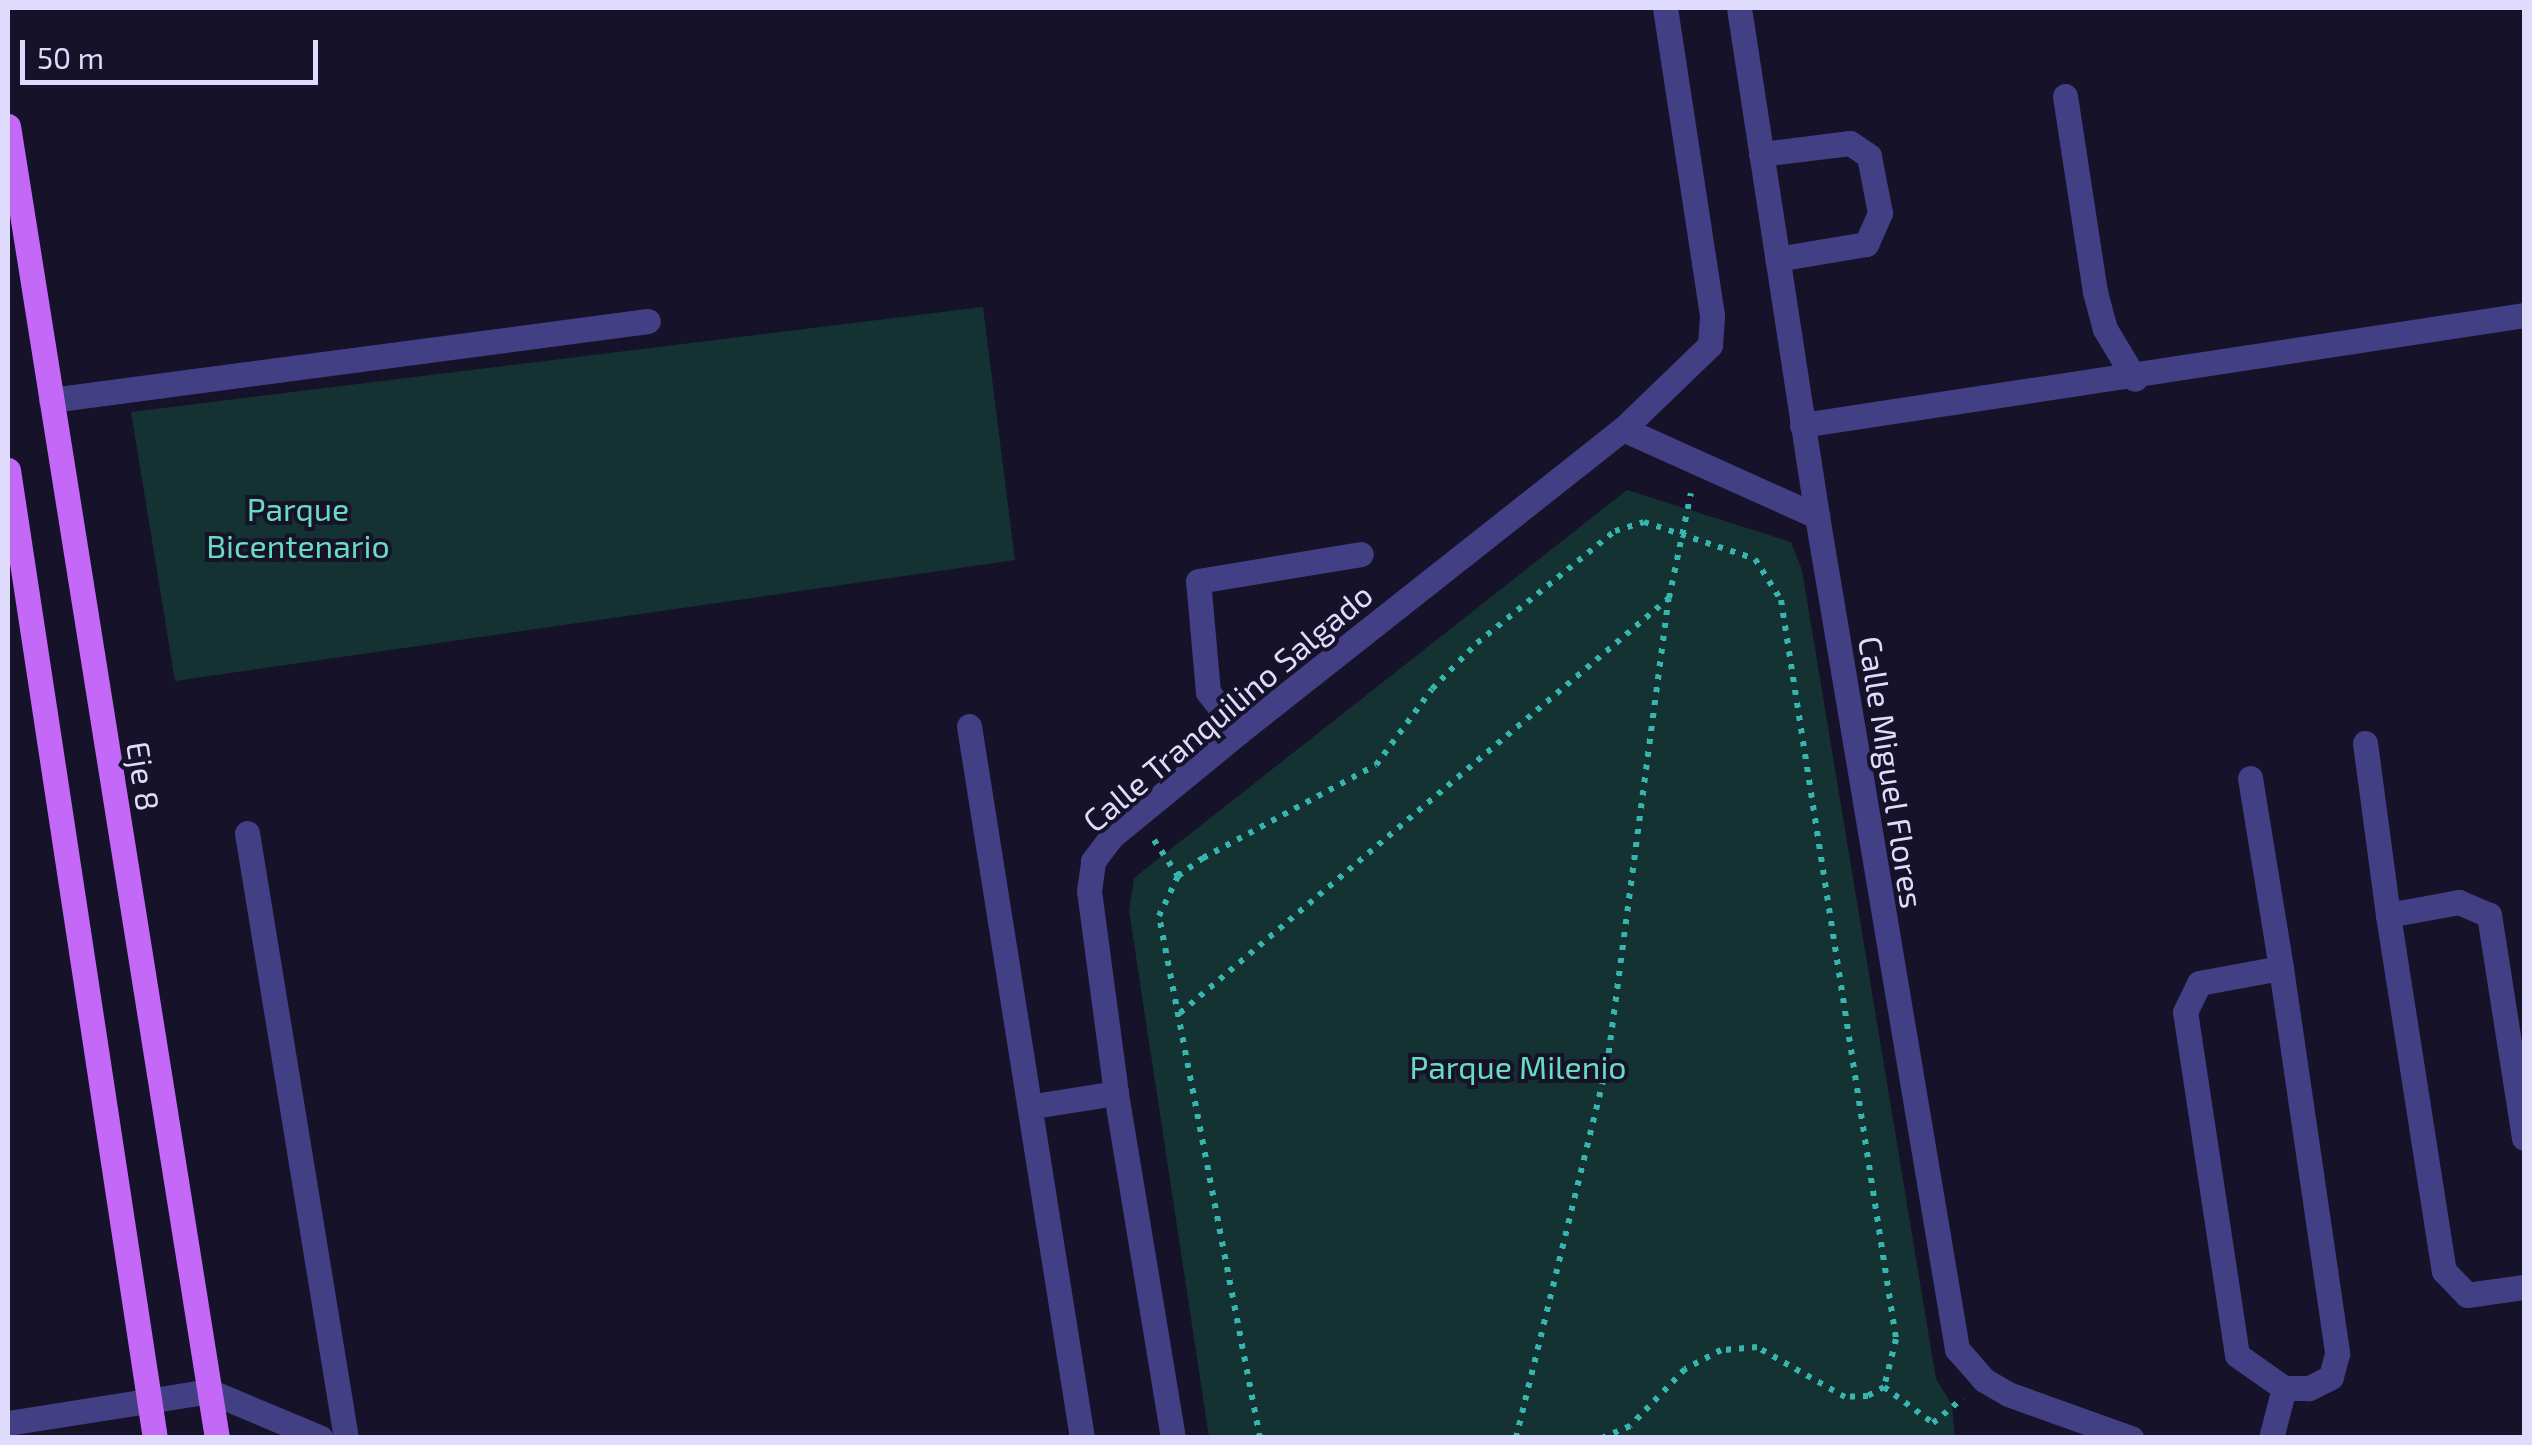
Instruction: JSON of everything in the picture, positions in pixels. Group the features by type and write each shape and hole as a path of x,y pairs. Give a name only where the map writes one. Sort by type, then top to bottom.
{"main road":[{"name":"Eje 8","path":"8,126 217,1438"},
{"path":"8,470 155,1438"}],"street":[{"name":"Calle Tranquilino Salgado","path":"1172,1438 1116,1092 1089,876 1101,847 1239,732 1623,429 1710,344 1712,316 1665,8"},
{"name":"Calle Miguel Flores","path":"1740,8 1802,425 1957,1349 1984,1380 2008,1394 2130,1438"},
{"path":"2065,96 2095,292 2105,328 2136,379"},
{"path":"1762,154 1850,143 1868,156 1880,214 1866,244 1777,260"},
{"path":"1802,425 2136,379 2524,315"},
{"path":"51,400 648,321"},
{"path":"1623,429 1817,516"},
{"path":"1239,732 1208,692 1198,581 1361,554"},
{"path":"969,726 1034,1106 1082,1438"},
{"path":"2365,743 2444,1271 2467,1295 2524,1287"},
{"path":"2250,778 2281,968 2338,1354 2321,1385 2284,1388 2244,1367 2235,1349 2186,1012 2199,982 2281,968"},
{"path":"247,833 346,1438"},
{"path":"2388,915 2459,902 2489,915 2524,1138"},
{"path":"1034,1106 1116,1092"},
{"path":"2270,1438 2284,1388"},
{"path":"8,1423 210,1392 321,1438"}],"path":[{"path":"1516,1438 1607,1066 1669,598 1698,462"},
{"path":"1260,1438 1159,916 1178,876 1376,765 1432,688 1477,643 1616,531 1644,522 1682,530 1756,559 1780,600 1896,1339 1884,1387"},
{"path":"1180,1013 1669,598"},
{"path":"1138,816 1178,876"},
{"path":"1602,1438 1630,1426 1685,1369 1722,1350 1756,1347 1846,1397 1884,1387"},
{"path":"1884,1387 1933,1422"}],"green space":[{"name":"Parque Bicentenario","path":"983,307 1015,560 175,681 131,412"},
{"name":"Parque Milenio","path":"1627,490 1791,542 1802,570 1936,1379 1952,1405 1955,1437 1209,1437 1129,910 1134,878"}]}
